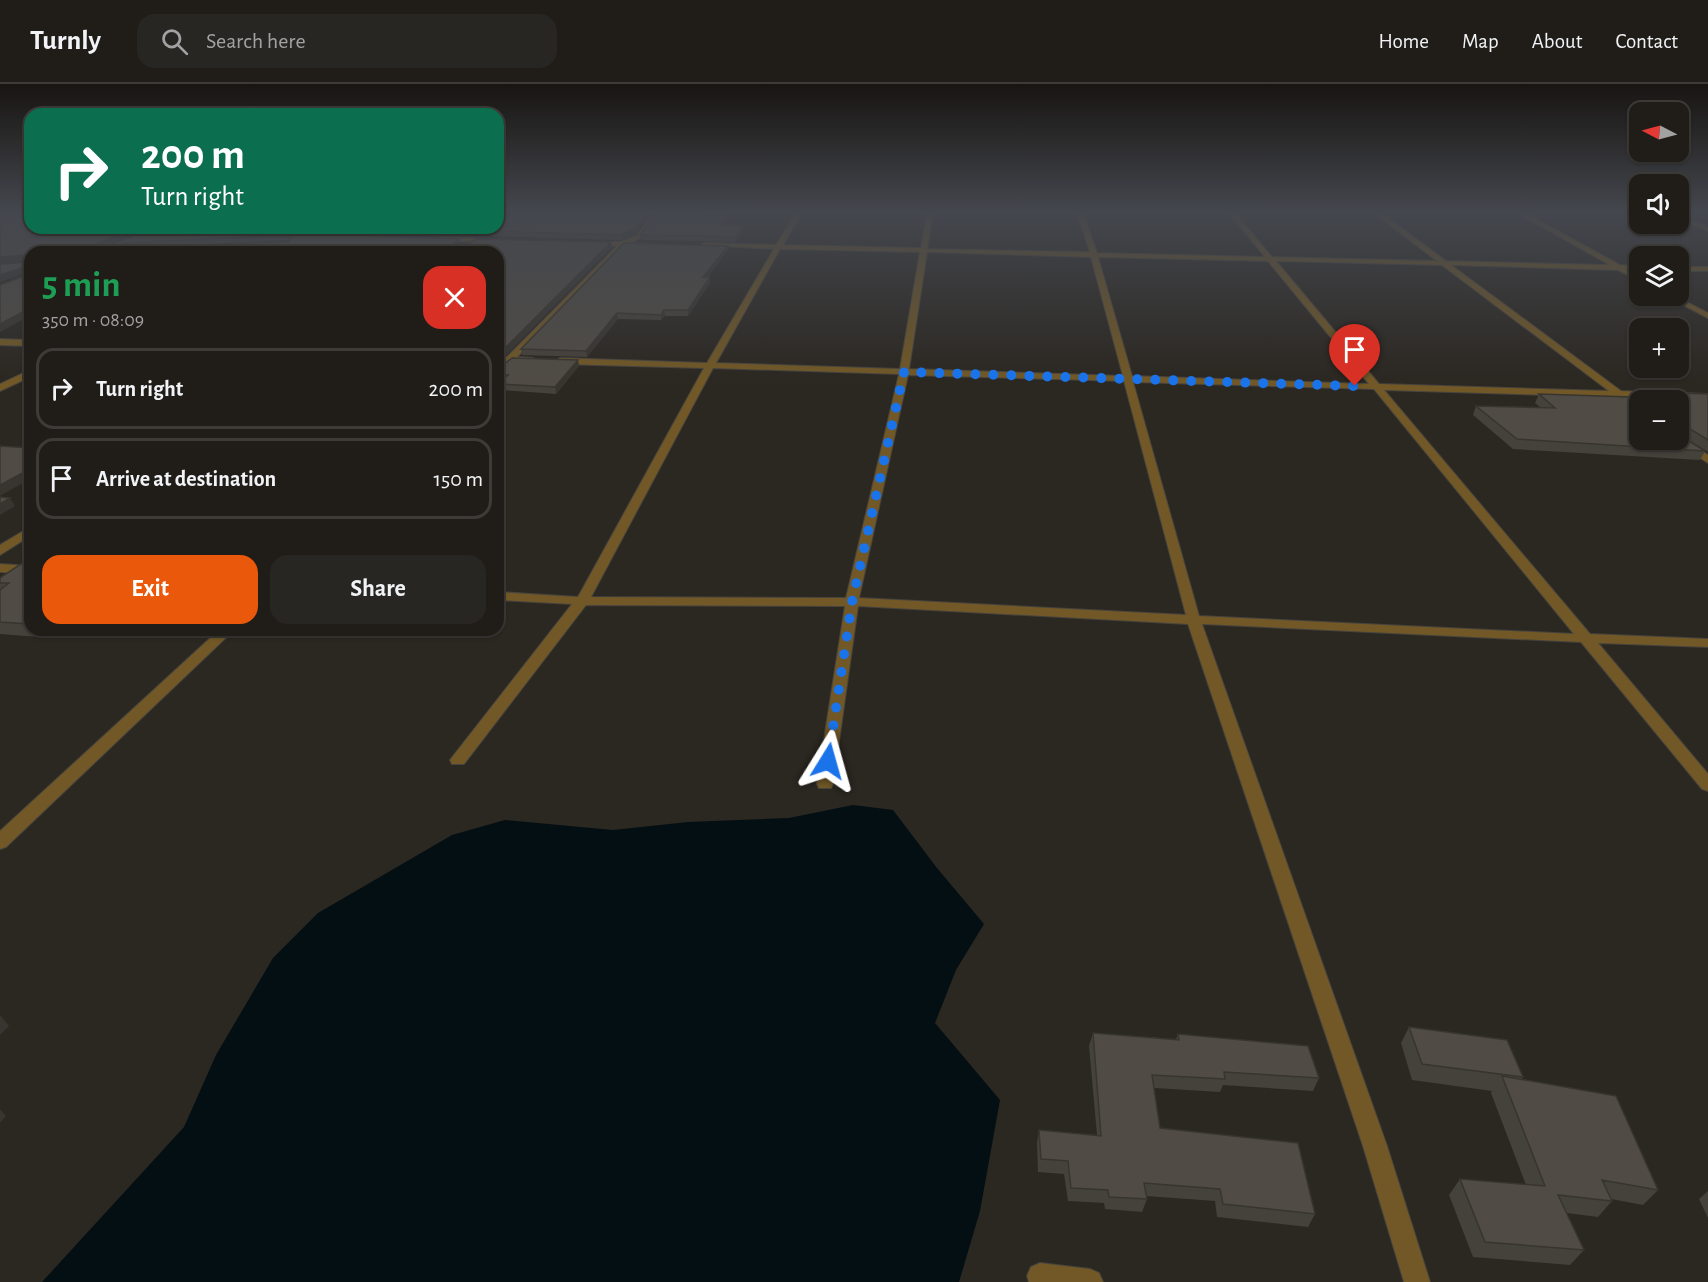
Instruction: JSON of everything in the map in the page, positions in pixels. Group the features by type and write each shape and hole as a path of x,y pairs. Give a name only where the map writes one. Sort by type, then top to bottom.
{"street":[{"path":"504,365 598,269"},
{"path":"458,760 582,601 765,269"},
{"path":"825,784 852,602 904,372 922,269"},
{"path":"1098,269 1194,621 1375,1146 1417,1282"},
{"path":"1281,269 1708,785"},
{"path":"1450,269 1629,402"},
{"path":"1689,269 1708,269"},
{"path":"1689,306 1708,316"},
{"path":"0,342 24,343"},
{"path":"504,360 1708,397"},
{"path":"0,388 24,376"},
{"path":"1689,447 1708,460"},
{"path":"0,551 24,535"},
{"path":"0,568 24,570"},
{"path":"504,596 582,601 852,602 1194,621 1708,643"},
{"path":"0,842 221,636"},
{"path":"1040,1276 1090,1282"}],"shaded area":[{"path":"853,805 893,810 984,924 956,970 935,1023 1000,1100 980,1211 959,1282 42,1282 184,1127 216,1055 273,958 318,913 452,835 505,820 613,830 688,822 789,818"}],"building":[{"path":"0,269 18,269 0,275"},
{"path":"504,269 584,269 505,348"},
{"path":"599,269 710,269 703,277 710,277 688,310 664,310 661,315 617,313 586,351 521,349"},
{"path":"24,276 24,311 0,324 0,285"},
{"path":"512,358 578,360 555,387 504,384 504,379 508,375 504,375 504,364"},
{"path":"1689,393 1708,394 1708,440 1689,428"},
{"path":"1539,394 1629,397 1629,446 1517,439 1476,406 1555,408"},
{"path":"1689,441 1705,451 1689,450"},
{"path":"0,446 24,448 24,472 0,485"},
{"path":"0,497 10,498 0,504"},
{"path":"24,562 24,624 0,622 0,590 9,583 0,583 0,578"},
{"path":"1409,1027 1507,1040 1523,1077 1422,1064"},
{"path":"1093,1033 1179,1040 1178,1034 1308,1046 1319,1078 1224,1072 1225,1079 1152,1075 1160,1128 1298,1143 1315,1214 1223,1204 1220,1189 1144,1183 1147,1199 1109,1197 1108,1190 1071,1188 1068,1161 1041,1159 1039,1130 1101,1136"},
{"path":"1502,1076 1616,1096 1658,1190 1602,1180 1612,1201 1558,1195 1584,1250 1485,1242 1460,1179 1545,1186"}],"route":[{"path":"828,761 852,602 904,372 1355,386"}]}
